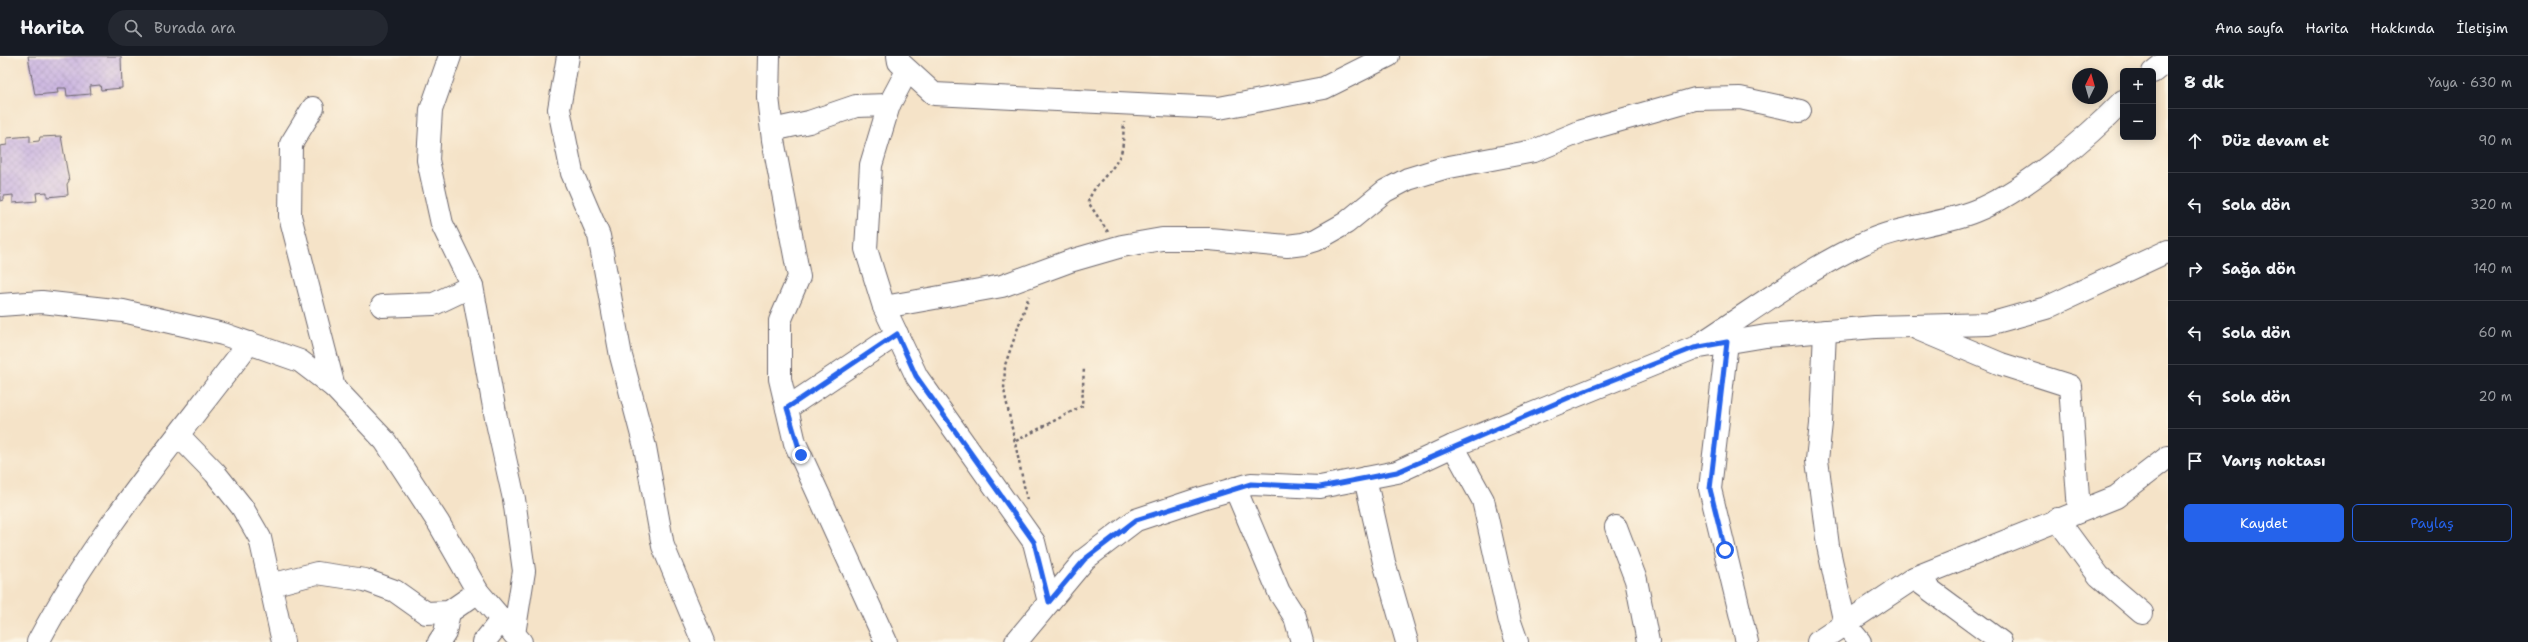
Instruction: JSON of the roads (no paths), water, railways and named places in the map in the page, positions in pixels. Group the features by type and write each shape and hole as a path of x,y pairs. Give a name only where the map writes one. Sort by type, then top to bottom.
{"street":[{"path":"450,56 431,110 428,160 442,224 472,286 496,418 514,499 524,571 512,632"},
{"path":"568,56 559,109 572,173 599,236 621,356 645,447 663,546 703,642"},
{"path":"769,56 768,97 772,130 799,277 780,321 780,379 796,443 816,492 886,642"},
{"path":"1049,602 1034,542 916,376 884,307 866,249 871,165 903,63 934,94 1219,108 1324,88 1388,56"},
{"path":"2156,70 2168,60"},
{"path":"884,307 968,294 1033,276 1070,261 1122,246 1182,238 1287,246 1303,244 1316,240 1346,223 1385,191 1408,179 1444,168 1534,151 1582,131 1695,99 1740,98 1800,111"},
{"path":"1016,642 1085,559 1136,520 1251,484 1320,487 1397,472 1453,446 1694,348 1812,272 1865,242 1975,211 2023,184 2101,124 2120,104"},
{"path":"772,130 809,122 856,106 889,105"},
{"path":"313,108 292,144 290,216 334,387"},
{"path":"1694,348 1766,336 1825,331 1911,326 1989,324 2046,308 2168,251"},
{"path":"382,306 434,304 472,286"},
{"path":"0,305 42,302 123,311 223,334 300,362 334,387 385,441 438,522 478,592 512,632"},
{"path":"1911,326 2001,364 2070,386 2079,511"},
{"path":"1825,331 1821,424 1817,460 1828,546 1845,624 1860,642"},
{"path":"787,408 897,334"},
{"path":"1727,342 1710,489 1747,642"},
{"path":"38,642 90,553 132,494 179,436 249,343"},
{"path":"179,436 215,473 242,507 260,538 283,642"},
{"path":"1453,446 1483,500 1510,622 1517,642"},
{"path":"1818,642 1914,578 2116,497 2168,457"},
{"path":"1365,478 1384,562 1407,642"},
{"path":"1235,488 1279,592 1295,617 1302,642"},
{"path":"2057,520 2099,576 2142,613"},
{"path":"1616,527 1636,580 1648,642"},
{"path":"271,585 317,573 365,580 395,591 426,613 448,612 478,592"},
{"path":"1914,578 2001,642"},
{"path":"438,642 445,633 448,612"},
{"path":"484,642 512,632"}]}
